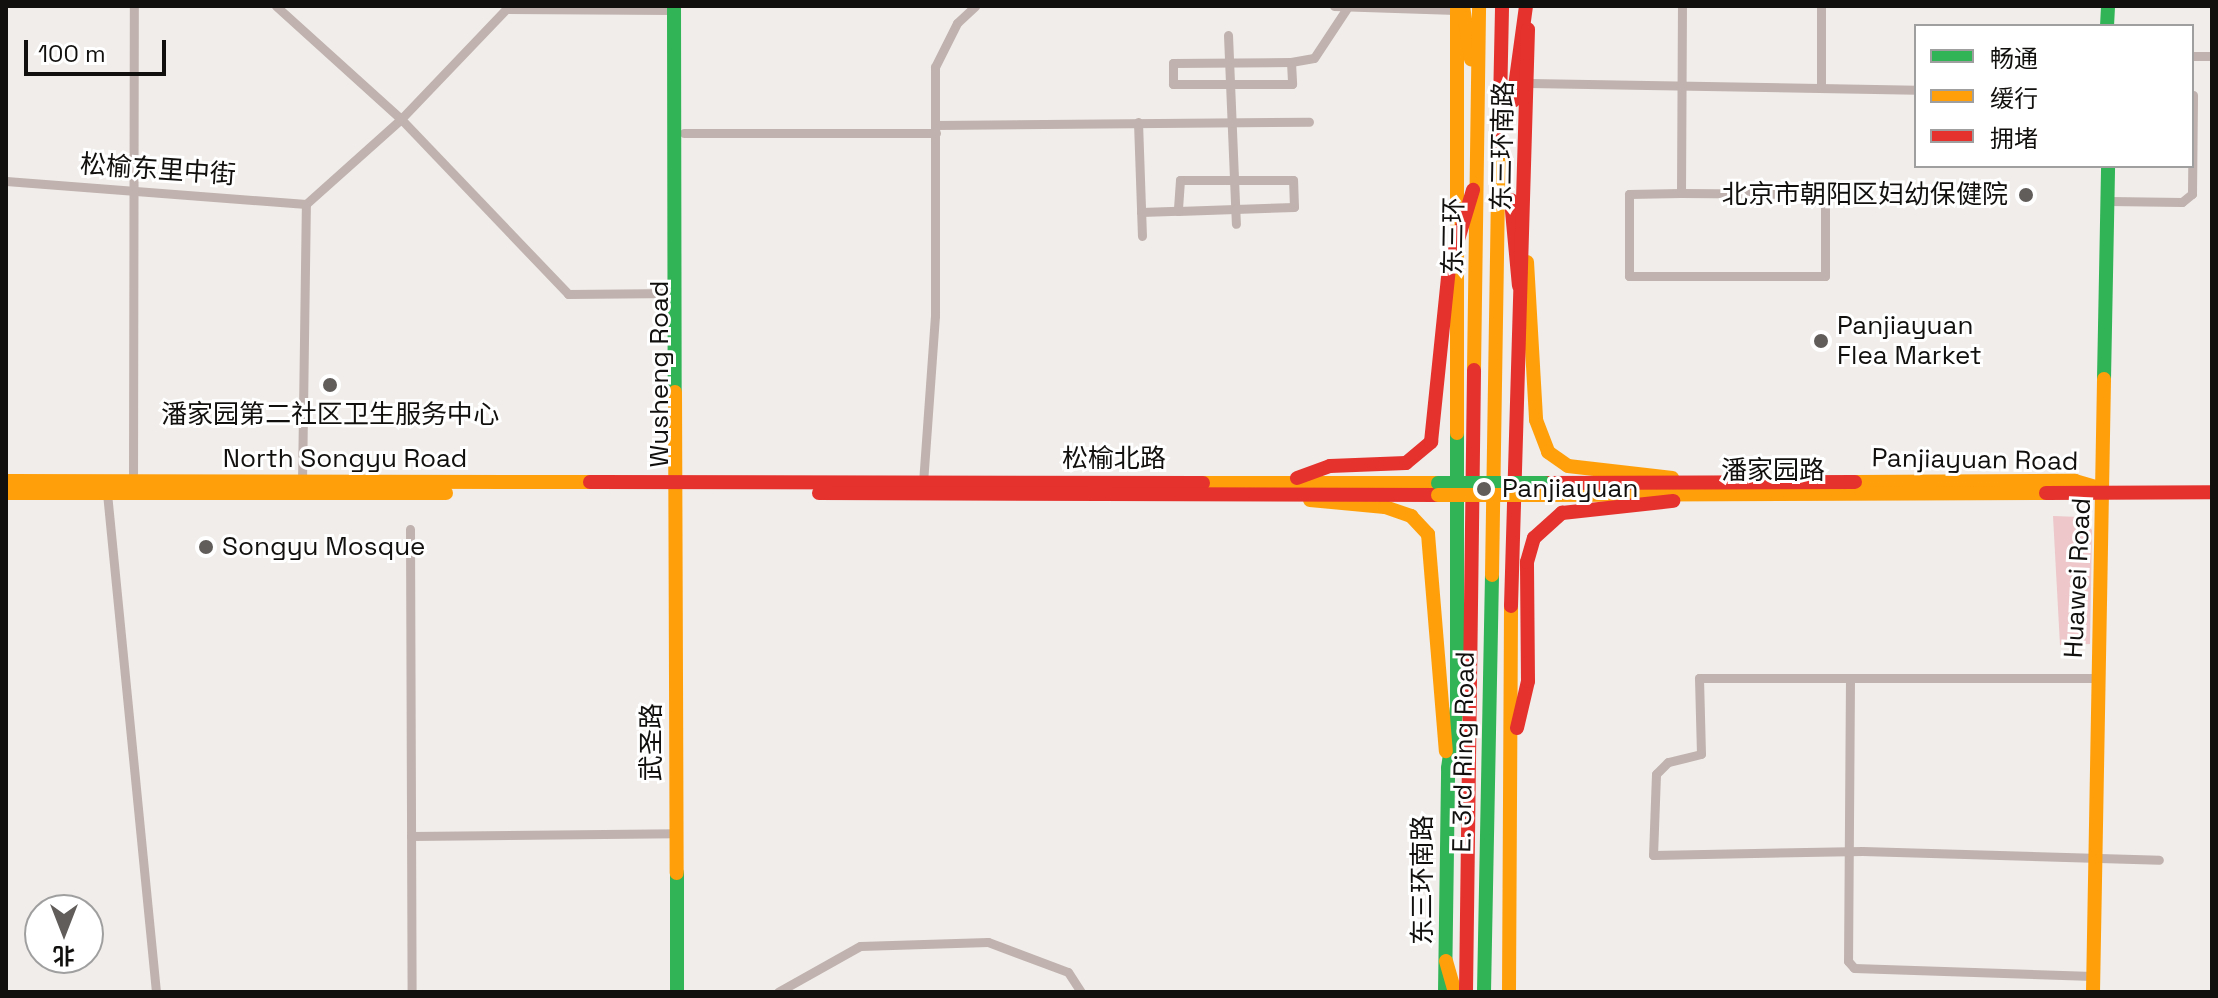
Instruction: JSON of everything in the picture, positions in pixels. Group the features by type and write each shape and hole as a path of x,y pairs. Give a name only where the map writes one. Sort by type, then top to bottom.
{"main road":[{"name":"东三环","path":"1473,513 1479,6"},
{"name":"东三环","path":"1491,513 1504,133 1502,6"},
{"path":"1504,133 1527,6"},
{"name":"东三环南路","path":"1519,286 1525,250 1529,83 1527,6"},
{"name":"Wusheng Road","path":"678,7 684,133 678,487"},
{"name":"Wusheng Road","path":"678,7 675,293 678,487"},
{"path":"1459,7 1478,108"},
{"name":"东三环南路","path":"1454,253 1459,7"},
{"path":"1503,167 1519,286 1509,992"},
{"name":"Huawei Road","path":"2093,992 2097,678 2107,490 2108,168"},
{"path":"1287,488 1330,466 1406,463 1431,442 1443,289 1479,169"},
{"path":"1525,250 1536,420 1548,452 1568,466 1646,470 1693,489"},
{"path":"1448,768 1457,707 1454,253"},
{"name":"North Songyu Road","path":"6,481 133,487 678,487"},
{"name":"North Songyu Road","path":"6,493 107,493 133,487 302,483 678,487"},
{"name":"松榆北路","path":"678,487 923,483 1287,488"},
{"name":"松榆北路","path":"678,487 1693,489"},
{"name":"武圣路","path":"677,992 678,487"},
{"path":"1287,488 1385,507 1411,516 1428,534 1435,551 1437,695 1448,768"},
{"path":"1511,756 1528,681 1527,562 1534,538 1562,513 1646,508 1693,489"},
{"name":"潘家园路","path":"1693,489 2107,490"},
{"name":"Panjiayuan Road","path":"2107,490 2212,492"},
{"name":"E. 3rd Ring Road","path":"1466,992 1473,513"},
{"name":"E. 3rd Ring Road","path":"1484,992 1491,513"},
{"name":"东三环南路","path":"1445,992 1448,768"},
{"path":"1446,961 1455,992"}],"street":[{"path":"133,487 134,6"},
{"path":"276,6 401,119 568,294 675,293"},
{"path":"923,483 936,129 935,67 957,23 975,6"},
{"path":"1334,6 1459,7"},
{"path":"1681,193 1682,6"},
{"path":"1821,6 1821,88"},
{"path":"302,483 306,204 401,119 506,7 678,7"},
{"path":"1291,62 1292,84 1173,84 1173,63 1291,62 1314,58 1347,8"},
{"path":"1228,35 1235,122 1236,224"},
{"path":"1529,83 1914,90"},
{"path":"1138,122 1142,236"},
{"path":"684,133 1138,122 1309,122"},
{"path":"2109,201 2182,202 2192,194 2192,168"},
{"path":"1141,212 1178,211 1294,207 1293,180 1180,180 1178,211"},
{"name":"松榆东里中街","path":"6,181 306,204"},
{"path":"1681,193 1825,194 1825,276 1629,276 1629,194 1681,193"},
{"path":"107,493 156,992"},
{"path":"410,529 412,992"},
{"path":"2097,678 1699,678 1701,754 1668,762 1656,774 1653,855 1850,853 2159,860"},
{"path":"1850,678 1847,952 1854,968 2093,976"},
{"path":"411,836 676,833"},
{"path":"778,992 860,946 988,942 1068,972 1081,992"}],"shaded area":[{"path":"2053,516 2080,517 2092,530 2090,644 2060,645"}],"traffic: fast":[{"path":"674,6 675,392"},
{"path":"2107,24 2108,6"},
{"path":"2104,379 2108,168"},
{"path":"1445,992 1448,768 1457,707 1457,433"},
{"path":"1438,483 1545,483"},
{"path":"1484,992 1492,575"},
{"path":"677,873 677,992"}],"traffic: slow":[{"path":"1457,6 1457,433"},
{"path":"1463,6 1471,59"},
{"path":"1474,370 1479,6"},
{"path":"1492,575 1499,152"},
{"path":"1527,262 1536,420 1548,452 1568,466 1672,478"},
{"path":"2093,992 2104,379"},
{"path":"675,392 677,873"},
{"path":"6,481 590,482"},
{"path":"1855,482 2075,481 2099,488"},
{"path":"1203,483 1438,483"},
{"path":"6,493 446,493"},
{"path":"1544,495 2046,493"},
{"path":"1438,495 1544,495"},
{"path":"1310,500 1385,507 1411,516 1428,534 1446,751"},
{"path":"1509,992 1511,606"},
{"path":"1446,961 1455,992"}],"traffic: jam":[{"path":"1499,152 1502,6"},
{"path":"1513,101 1526,6"},
{"path":"1511,606 1528,29"},
{"path":"1454,253 1473,190"},
{"path":"1511,200 1519,286"},
{"path":"1297,478 1330,466 1406,463 1431,442 1449,269"},
{"path":"1466,992 1474,370"},
{"path":"590,482 1203,483"},
{"path":"1545,483 1855,482"},
{"path":"2046,493 2212,492"},
{"path":"819,493 1438,495"},
{"path":"1517,728 1528,681 1527,562 1534,538 1562,513 1673,501"}],"place":[{"name":"北京市朝阳区妇幼保健院","path":"2026,195"},
{"name":"Panjiayuan Flea Market","path":"1821,341"},
{"name":"潘家园第二社区卫生服务中心","path":"330,385"},
{"name":"Panjiayuan","path":"1484,489"},
{"name":"Songyu Mosque","path":"206,547"}]}
